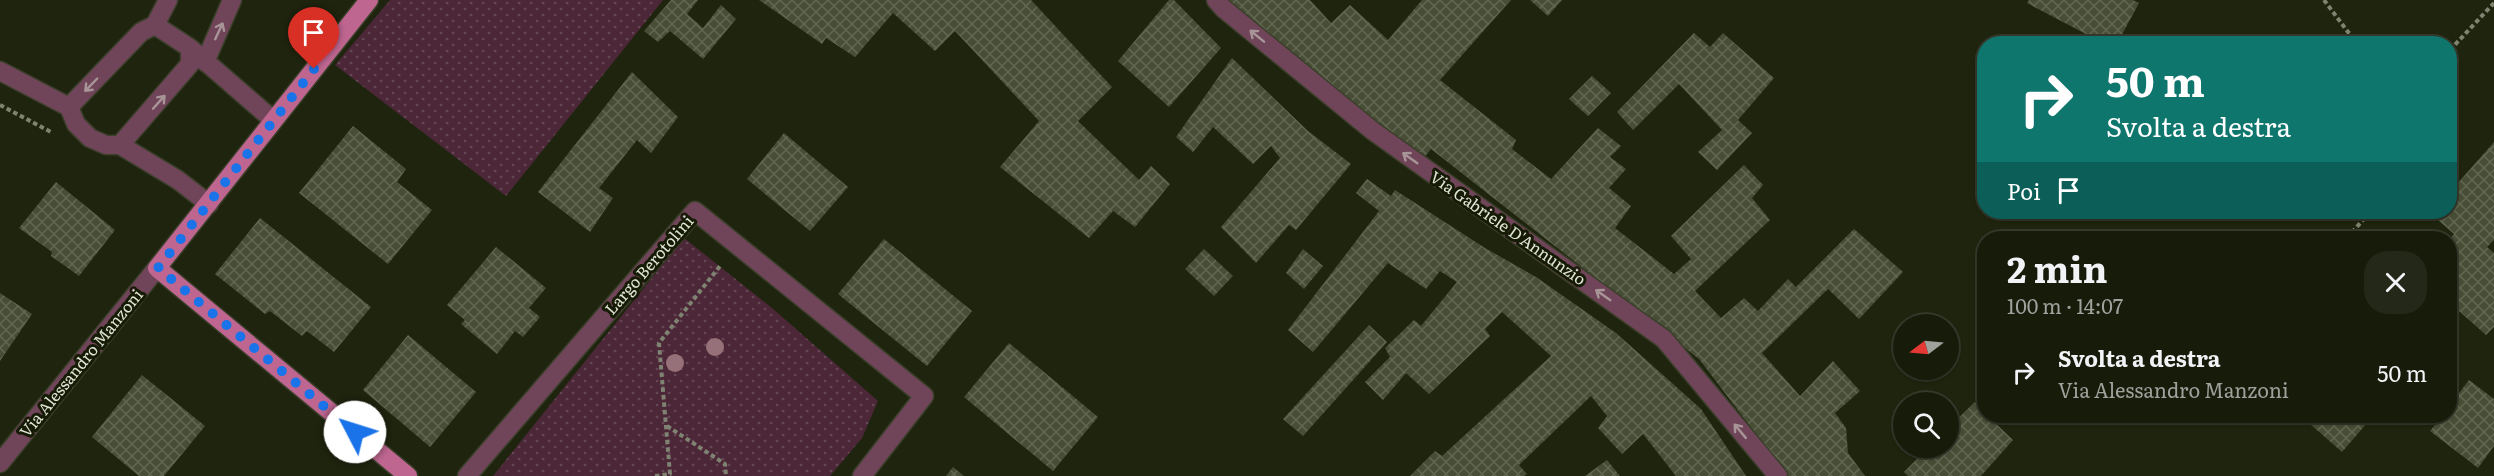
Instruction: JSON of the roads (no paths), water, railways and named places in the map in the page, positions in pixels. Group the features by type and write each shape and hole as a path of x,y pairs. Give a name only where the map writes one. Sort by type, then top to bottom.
{"main road":[{"name":"Via Alessandro Manzoni","path":"158,268 369,0"},
{"path":"158,268 408,476"}],"street":[{"path":"69,107 141,32 155,25 168,0"},
{"path":"205,62 232,0"},
{"name":"Via Gabriele D'Annunzio","path":"1216,0 1373,131 1664,339 1778,476"},
{"path":"155,25 190,48 273,120"},
{"path":"120,145 190,64 190,48"},
{"path":"0,71 69,107 76,124 90,138 106,145 120,145 178,180 209,204"},
{"name":"Largo Berotolini","path":"467,476 695,211 924,396 862,476"},
{"name":"Via Alessandro Manzoni","path":"0,463 158,268"}]}
